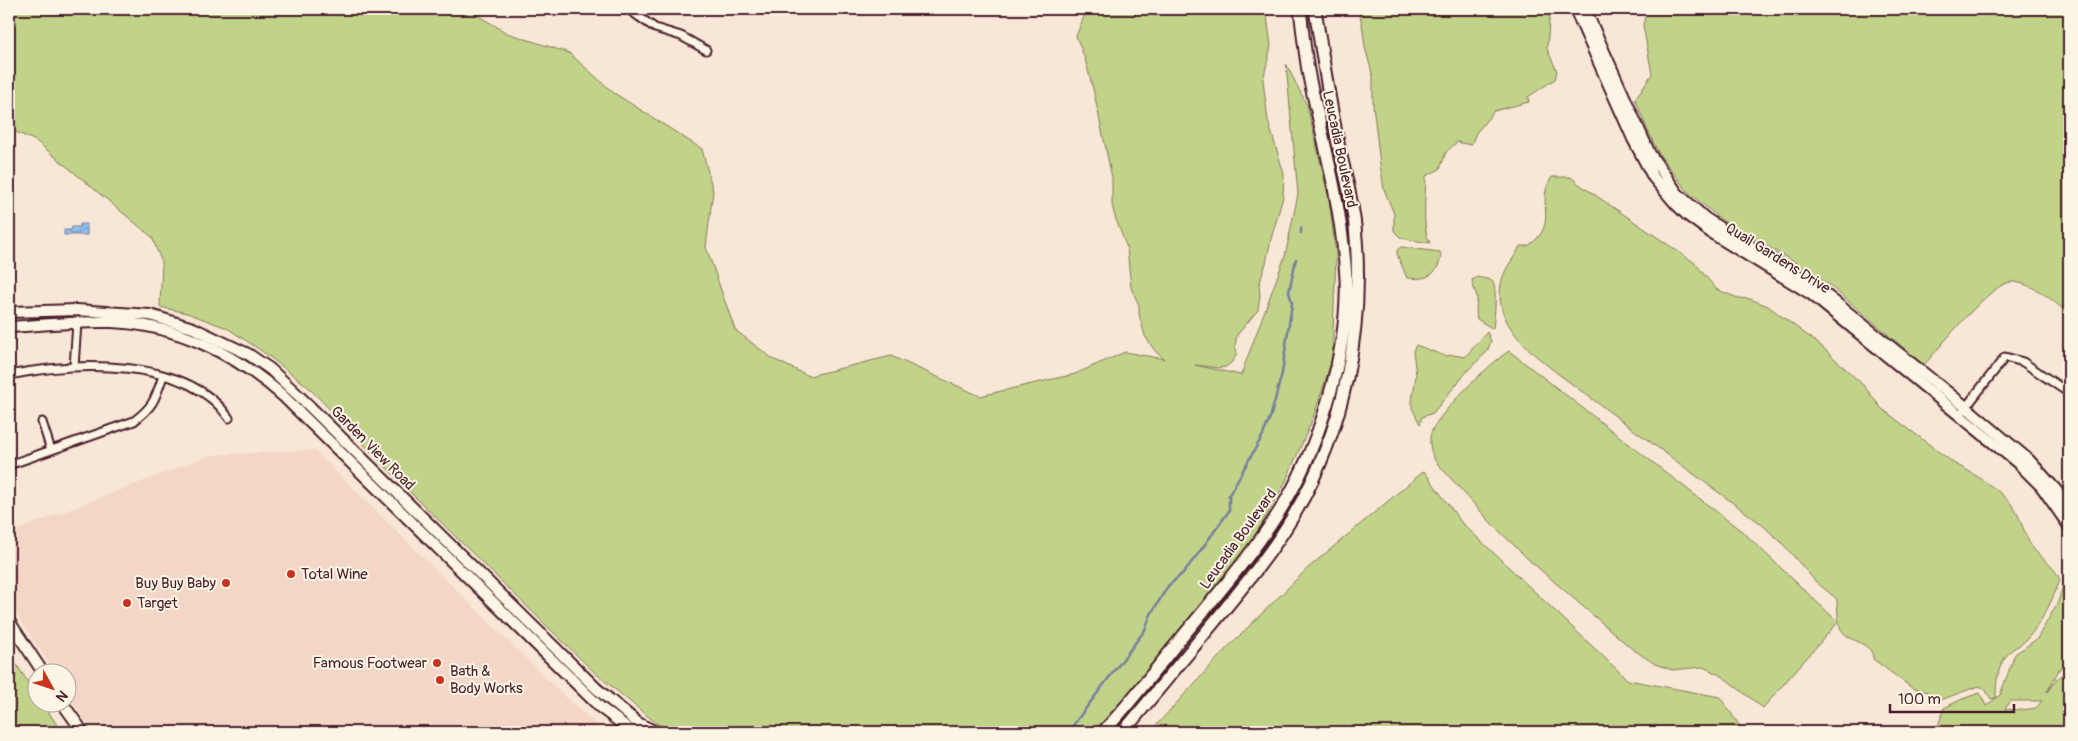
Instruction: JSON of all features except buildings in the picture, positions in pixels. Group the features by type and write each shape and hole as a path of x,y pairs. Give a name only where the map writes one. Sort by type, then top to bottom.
{"main road":[{"name":"Leucadia Boulevard","path":"1103,732 1244,562 1280,511 1306,460 1334,375 1342,329 1346,280 1342,235 1332,170 1310,78 1300,9"},
{"name":"Leucadia Boulevard","path":"1123,732 1256,571 1292,518 1321,461 1338,414 1348,376 1356,329 1358,280 1355,224 1325,76 1316,9"},
{"name":"Quail Gardens Drive","path":"1575,9 1632,139 1653,177 1675,203 1687,215 1713,234 1811,294 2029,460 2056,490 2069,510"},
{"name":"Quail Gardens Drive","path":"1585,9 1650,154 1678,194 1705,218 1811,283 1963,411 2031,474 2069,526"},
{"name":"Garden View Road","path":"9,312 77,310 150,315 193,328 248,354 270,370 299,396 597,689 638,723 656,732"},
{"name":"Garden View Road","path":"9,327 113,322 145,326 176,334 224,354 263,378 601,708 633,732"},
{"path":"9,621 37,664"},
{"path":"71,714 83,732"}],"street":[{"path":"628,9 655,28 681,36 706,50"},
{"path":"74,367 77,323"},
{"path":"1963,411 2005,357 2023,362 2069,393"},
{"path":"9,374 74,367 135,370 163,376 189,385 220,405 229,418"},
{"path":"9,466 134,421 148,410 156,398 163,376"},
{"path":"42,422 51,450"}],"shaded area":[{"path":"314,450 558,690 604,732 92,732 78,710 78,664 49,664 9,603 9,533 211,455"}],"green space":[{"path":"9,9 467,9 507,33 569,53 614,93 702,149 713,191 706,247 735,330 773,359 809,376 891,356 980,396 1075,374 1125,352 1164,359 1155,351 1145,336 1139,314 1139,305 1131,288 1127,248 1112,205 1112,178 1094,93 1085,59 1076,36 1087,9 1266,9 1271,46 1263,80 1268,121 1284,174 1283,197 1259,285 1258,310 1237,335 1235,346 1237,353 1233,361 1226,367 1218,368 1195,365 1241,375 1285,256 1298,194 1286,64 1307,105 1329,199 1336,255 1332,360 1313,418 1285,483 1252,541 1136,686 1096,732 675,732 656,723 594,672 414,496 307,386 266,354 227,328 187,313 160,307 162,263 152,237 36,141 9,129"},
{"path":"1358,9 1550,9 1547,49 1557,71 1555,79 1528,97 1529,102 1494,111 1476,133 1471,145 1457,142 1446,152 1440,169 1426,176 1425,220 1427,237 1430,243 1401,238 1394,231 1394,214 1384,189 1380,164 1373,105 1373,77"},
{"path":"1647,9 2069,9 2069,314 2029,286 2013,282 2004,284 1993,291 1967,316 1924,365 1829,285 1796,263 1723,221 1688,192 1659,154 1635,99 1652,74 1643,25"},
{"path":"1552,177 1571,177 1695,263 1716,289 1738,298 1750,299 1768,306 1820,345 1864,386 1881,408 1955,464 1987,483 2009,502 2017,513 2032,547 2055,571 2060,580 2038,625 2026,640 2013,649 2004,659 1997,678 1996,698 1991,699 1985,689 1979,686 1937,701 1928,692 1912,688 1873,659 1869,649 1848,636 1840,627 1837,599 1816,582 1782,543 1760,523 1561,376 1518,337 1503,313 1500,299 1502,278 1520,246 1528,246 1538,238 1543,229 1547,186"},
{"path":"1401,247 1440,252 1441,256 1437,268 1425,277 1407,278 1397,254 1397,250"},
{"path":"1477,277 1491,280 1494,284 1493,329 1477,319 1477,297 1472,280"},
{"path":"1487,332 1491,341 1487,352 1468,370 1433,413 1422,417 1420,424 1412,408 1416,375 1413,351 1416,345 1445,356 1465,357"},
{"path":"1509,351 1744,533 1838,622 1763,708 1722,676 1703,667 1672,670 1655,664 1631,648 1529,560 1493,525 1436,462 1431,452 1431,433 1443,413 1490,366"},
{"path":"1424,471 1461,522 1628,680 1720,697 1744,732 1150,732 1227,648 1308,568"},
{"path":"2069,565 2069,664 2060,668 2047,692 2056,680 2069,669 2069,732 1989,732 1990,726 1986,732 1936,732 1944,708 1980,693 1986,706 2000,695 2015,654 2037,639 2058,602","holes":["2010,701 2042,701 2036,708 2021,710 2005,709"]},
{"path":"9,653 28,682 28,714 50,714 62,732 9,732"}],"water":[{"path":"80,224 87,224 87,235 64,235 64,230 80,227"}],"waterway":[{"path":"1301,228 1301,233"},
{"path":"1068,732 1145,630 1151,614 1168,586 1183,573 1229,511 1229,495 1263,435 1271,415 1282,373 1292,303 1289,292 1296,259"}],"place":[{"name":"Total Wine","path":"291,574"},
{"name":"Buy Buy Baby","path":"226,583"},
{"name":"Target","path":"127,603"},
{"name":"Famous Footwear","path":"437,663"},
{"name":"Bath & Body Works","path":"440,680"}]}
